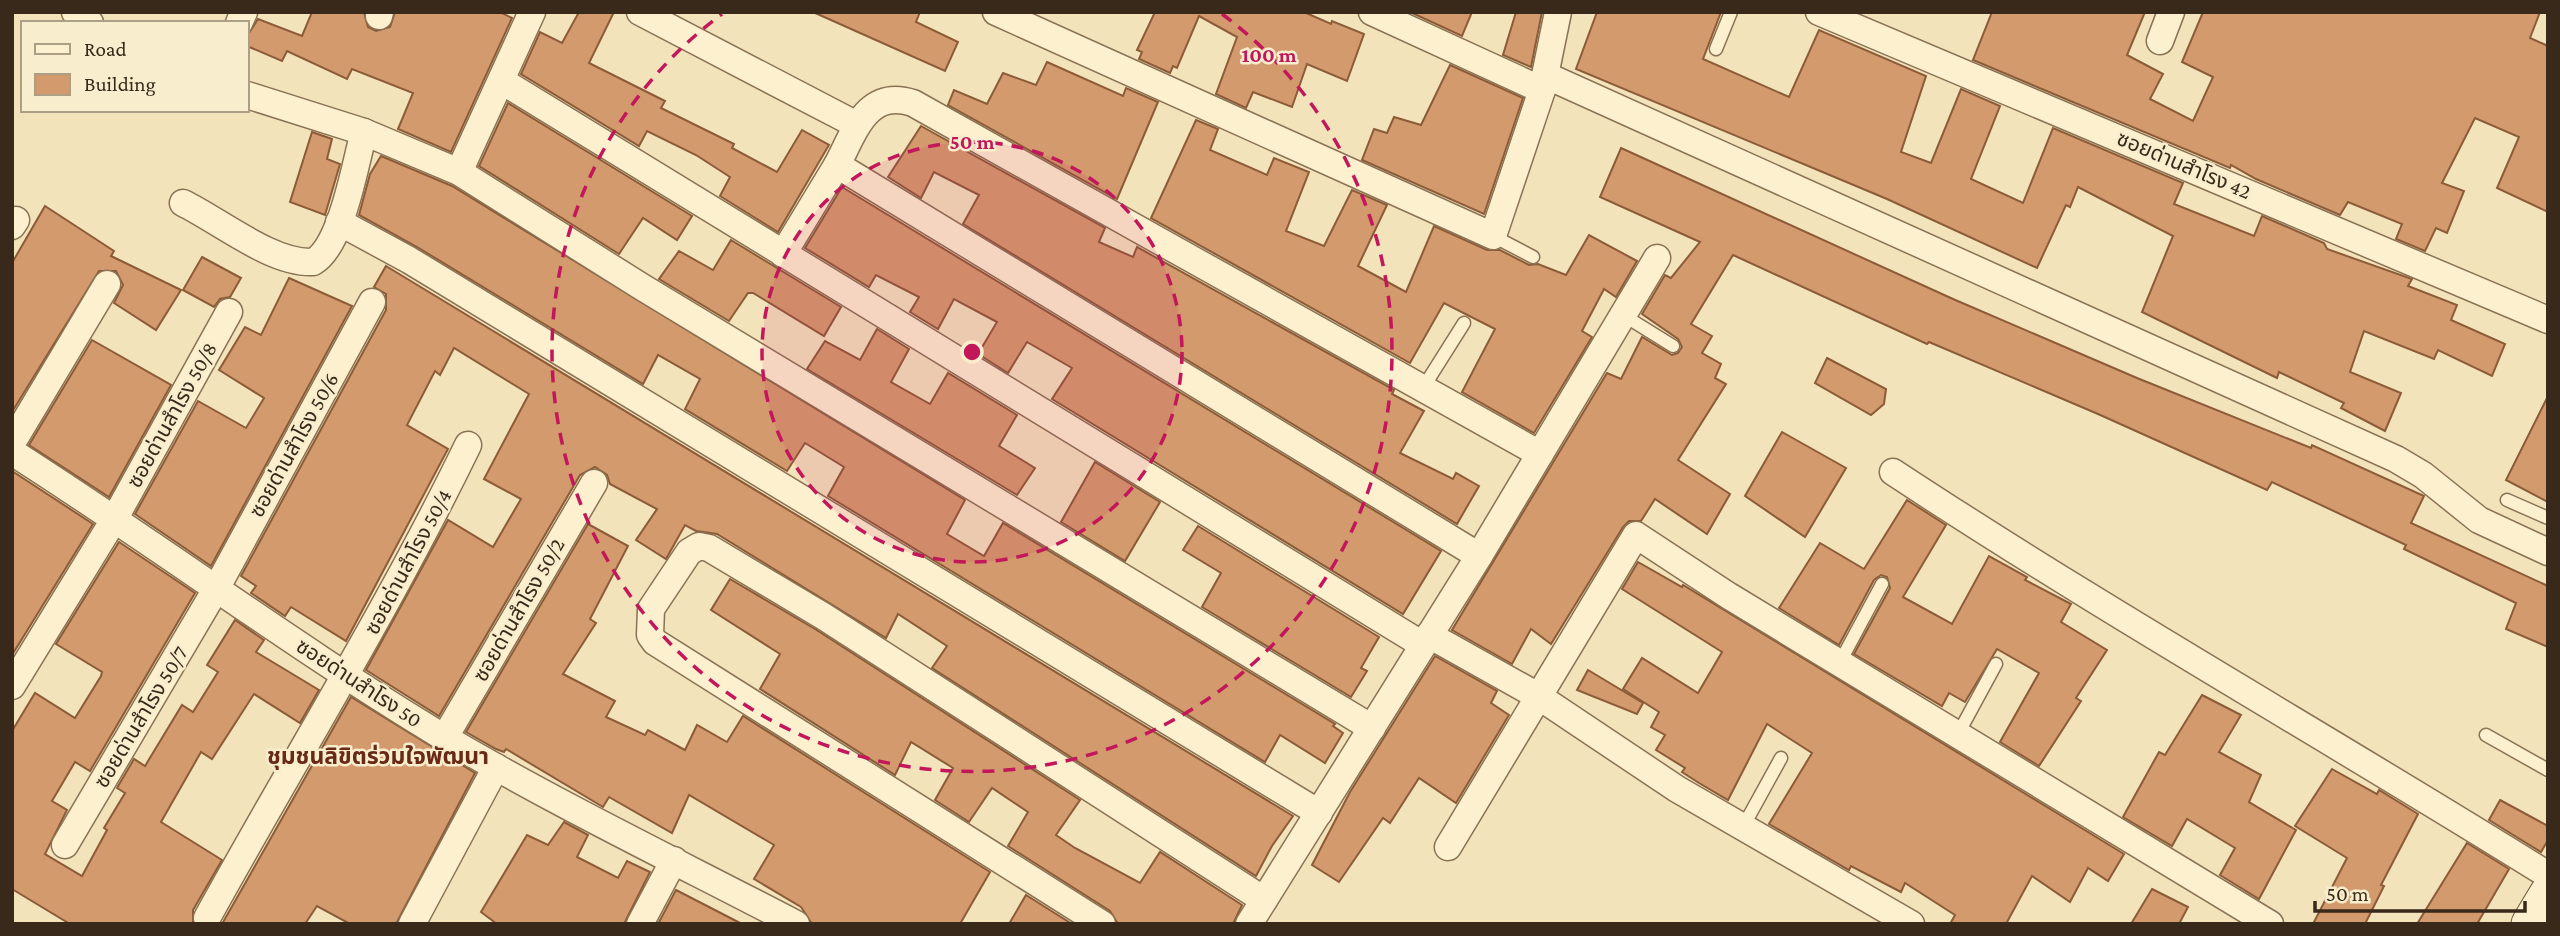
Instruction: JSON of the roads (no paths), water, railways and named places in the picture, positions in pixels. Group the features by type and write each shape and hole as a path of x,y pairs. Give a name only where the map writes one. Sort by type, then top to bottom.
{"street":[{"path":"459,172 532,12"},
{"path":"640,12 857,125"},
{"path":"996,12 1493,236 1544,83 1558,12"},
{"path":"1372,12 1544,83 2396,459 2423,475 2451,501 2479,520 2548,552"},
{"name":"ซอยด่านสำโรง 42","path":"1819,12 2548,320"},
{"path":"2160,41 2171,12"},
{"path":"502,81 783,254 1426,640 1538,696 1676,789 1911,924"},
{"path":"248,94 364,132 459,172 642,287 1372,728"},
{"path":"783,254 837,165 857,125 878,102 887,98 913,103 1540,453"},
{"path":"183,203 263,248 313,262 326,251 339,222 364,132"},
{"path":"837,165 1479,556"},
{"path":"339,222 421,267 1319,813"},
{"path":"1250,924 1479,556 1657,258"},
{"path":"12,443 107,284"},
{"name":"ซอยด่านสำโรง 50/6","path":"216,589 372,302"},
{"name":"ซอยด่านสำโรง 50/8","path":"12,686 115,518 229,312"},
{"name":"ซอยด่านสำโรง 50/4","path":"206,918 346,677 434,516 468,446"},
{"name":"ซอยด่านสำโรง 50","path":"12,452 115,518 346,677 445,737 496,767 796,924"},
{"path":"1893,472 2021,555 2364,760 2544,898"},
{"name":"ซอยด่านสำโรง 50/2","path":"445,737 594,483"},
{"path":"1448,847 1636,535 2270,924"},
{"path":"1102,924 655,642 650,635 651,609 689,552 699,546 709,548 811,609 1264,901"},
{"name":"ซอยด่านสำโรง 50/7","path":"65,845 216,589"},
{"path":"412,924 496,767"},
{"path":"640,924 674,860"}],"lane":[{"path":"1716,49 1731,12"},
{"path":"1493,236 1533,257"},
{"path":"1623,315 1673,346"},
{"path":"1423,388 1464,323"},
{"path":"2507,500 2548,518"},
{"path":"1839,662 1882,584"},
{"path":"1958,734 1996,664"},
{"path":"2486,735 2548,770"},
{"path":"1744,827 1781,758"}],"district":[{"name":"ชุมชนลิขิตร่วมใจพัฒนา","path":"378,756"}]}
